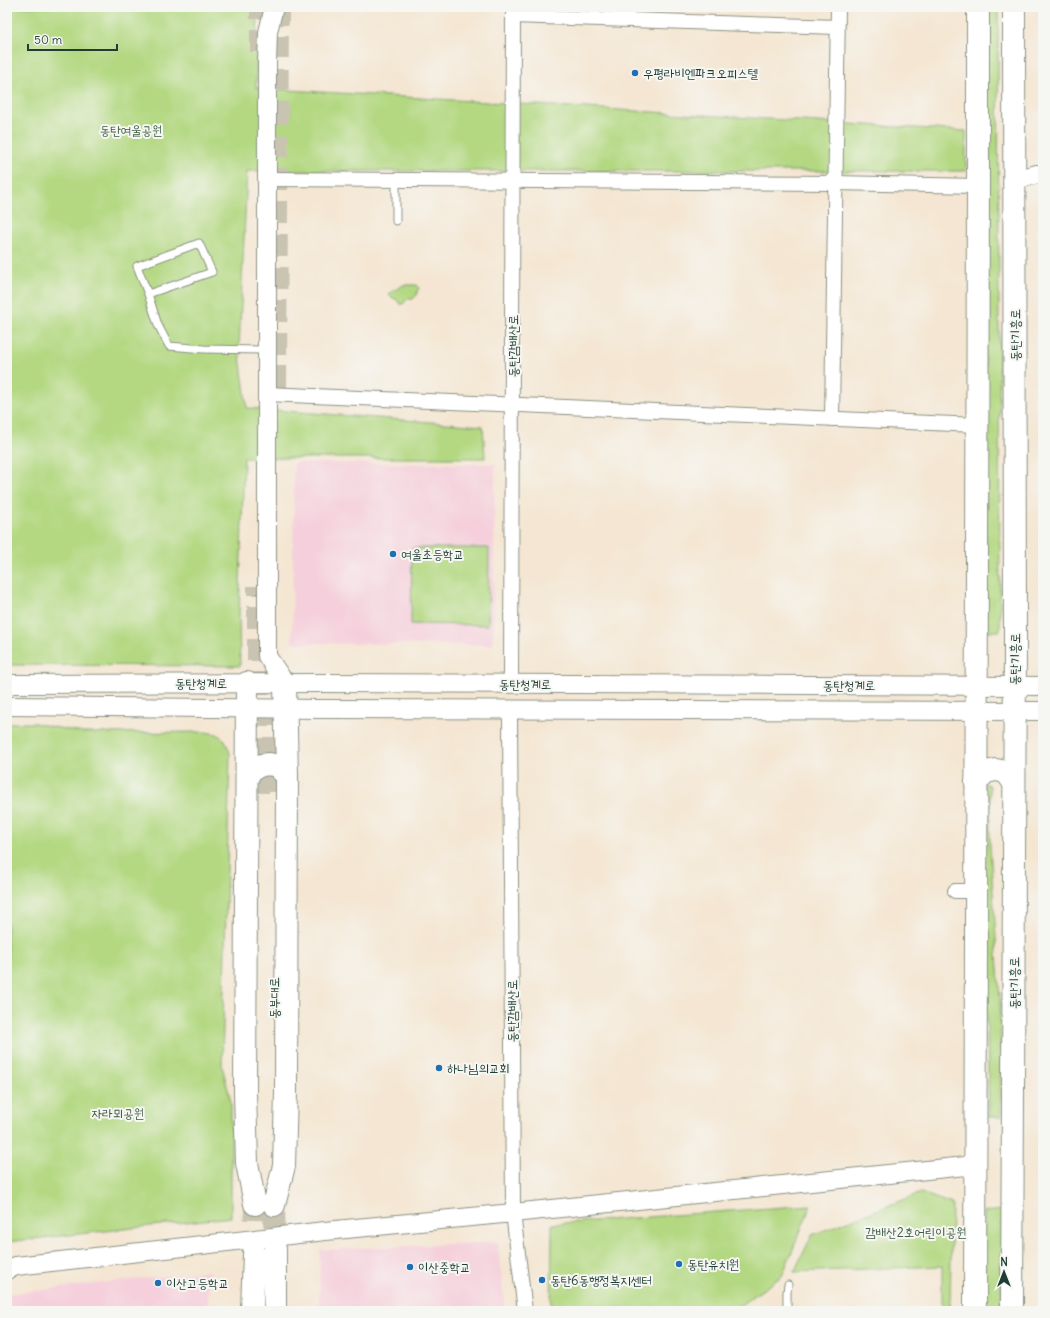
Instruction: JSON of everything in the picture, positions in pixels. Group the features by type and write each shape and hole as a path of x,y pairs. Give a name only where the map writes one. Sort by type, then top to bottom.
{"main road":[{"path":"975,1311 975,1165 966,891 976,782 977,711 978,7"},
{"name":"동탄기흥로","path":"1012,1311 1015,711 1014,7"},
{"path":"247,683 247,709 266,785"},
{"path":"266,785 285,709 285,683"},
{"path":"976,782 986,772 996,770 1006,772 1014,783"},
{"name":"동부대로","path":"266,785 286,1084 284,1166 265,1204 266,785"},
{"path":"275,1249 275,1311"},
{"path":"252,1311 254,1253"}],"street":[{"path":"274,7 268,32 267,656 285,683"},
{"path":"832,419 838,7"},
{"path":"513,12 837,27"},
{"name":"동탄감배산로","path":"511,684 513,12"},
{"path":"1015,180 1036,174 1043,174"},
{"path":"267,179 513,182 835,183 978,186"},
{"path":"1015,180 1036,186 1043,186"},
{"path":"267,394 977,424"},
{"path":"247,683 267,656"},
{"name":"동탄청계로","path":"7,684 285,683 1043,686"},
{"name":"동탄청계로","path":"7,706 247,709 1043,711"},
{"name":"동탄감배산로","path":"510,710 513,1213 525,1311"},
{"path":"7,1270 16,1266 254,1239 975,1165"}],"lane":[{"path":"396,181 396,221"},
{"path":"148,294 212,272 199,243 137,266 158,325 169,346 204,349 267,350"},
{"path":"787,1311 788,1285"}],"shaded area":[{"name":"여울초등학교","path":"294,463 495,464 493,645 292,643"},
{"name":"이산중학교","path":"498,1242 505,1311 319,1311 320,1250"},
{"name":"이산고등학교","path":"209,1271 208,1311 7,1311 7,1294"}],"green space":[{"name":"동탄여울공원","path":"7,7 258,7 256,88 966,131 966,171 247,171 239,349 247,408 483,426 485,458 244,458 239,618 240,666 7,665"},
{"path":"984,7 998,7 1000,631 986,631"},
{"path":"403,285 417,285 419,288 417,295 413,299 407,299 403,304 400,304 389,294"},
{"path":"412,548 489,548 488,625 411,624"},
{"name":"자라뫼공원","path":"7,723 35,723 83,733 205,732 217,734 225,740 230,753 222,1066 231,1102 231,1217 7,1242"},
{"path":"987,784 990,786 990,846 1000,1000 1001,1117 989,1117 982,786"},
{"name":"감배산2호어린이공원","path":"921,1193 952,1204 950,1311 942,1311 942,1266 794,1272 812,1235"},
{"path":"811,1205 782,1276 732,1311 551,1311 552,1224"},
{"path":"1002,1210 1001,1311 983,1311 984,1212"}],"tunnel":[{"path":"261,7 261,52"},
{"path":"276,388 278,7"},
{"path":"258,586 258,793"},
{"path":"274,663 274,792"},
{"path":"254,1253 255,1204"},
{"path":"274,1205 275,1249"}],"place":[{"name":"우평라비엔파크오피스텔","path":"635,73"},
{"name":"여울초등학교","path":"393,554"},
{"name":"하나님의교회","path":"439,1068"},
{"name":"동탄유치원","path":"679,1264"},
{"name":"이산중학교","path":"410,1267"},
{"name":"동탄6동행정복지센터","path":"542,1280"},
{"name":"이산고등학교","path":"158,1283"}]}
